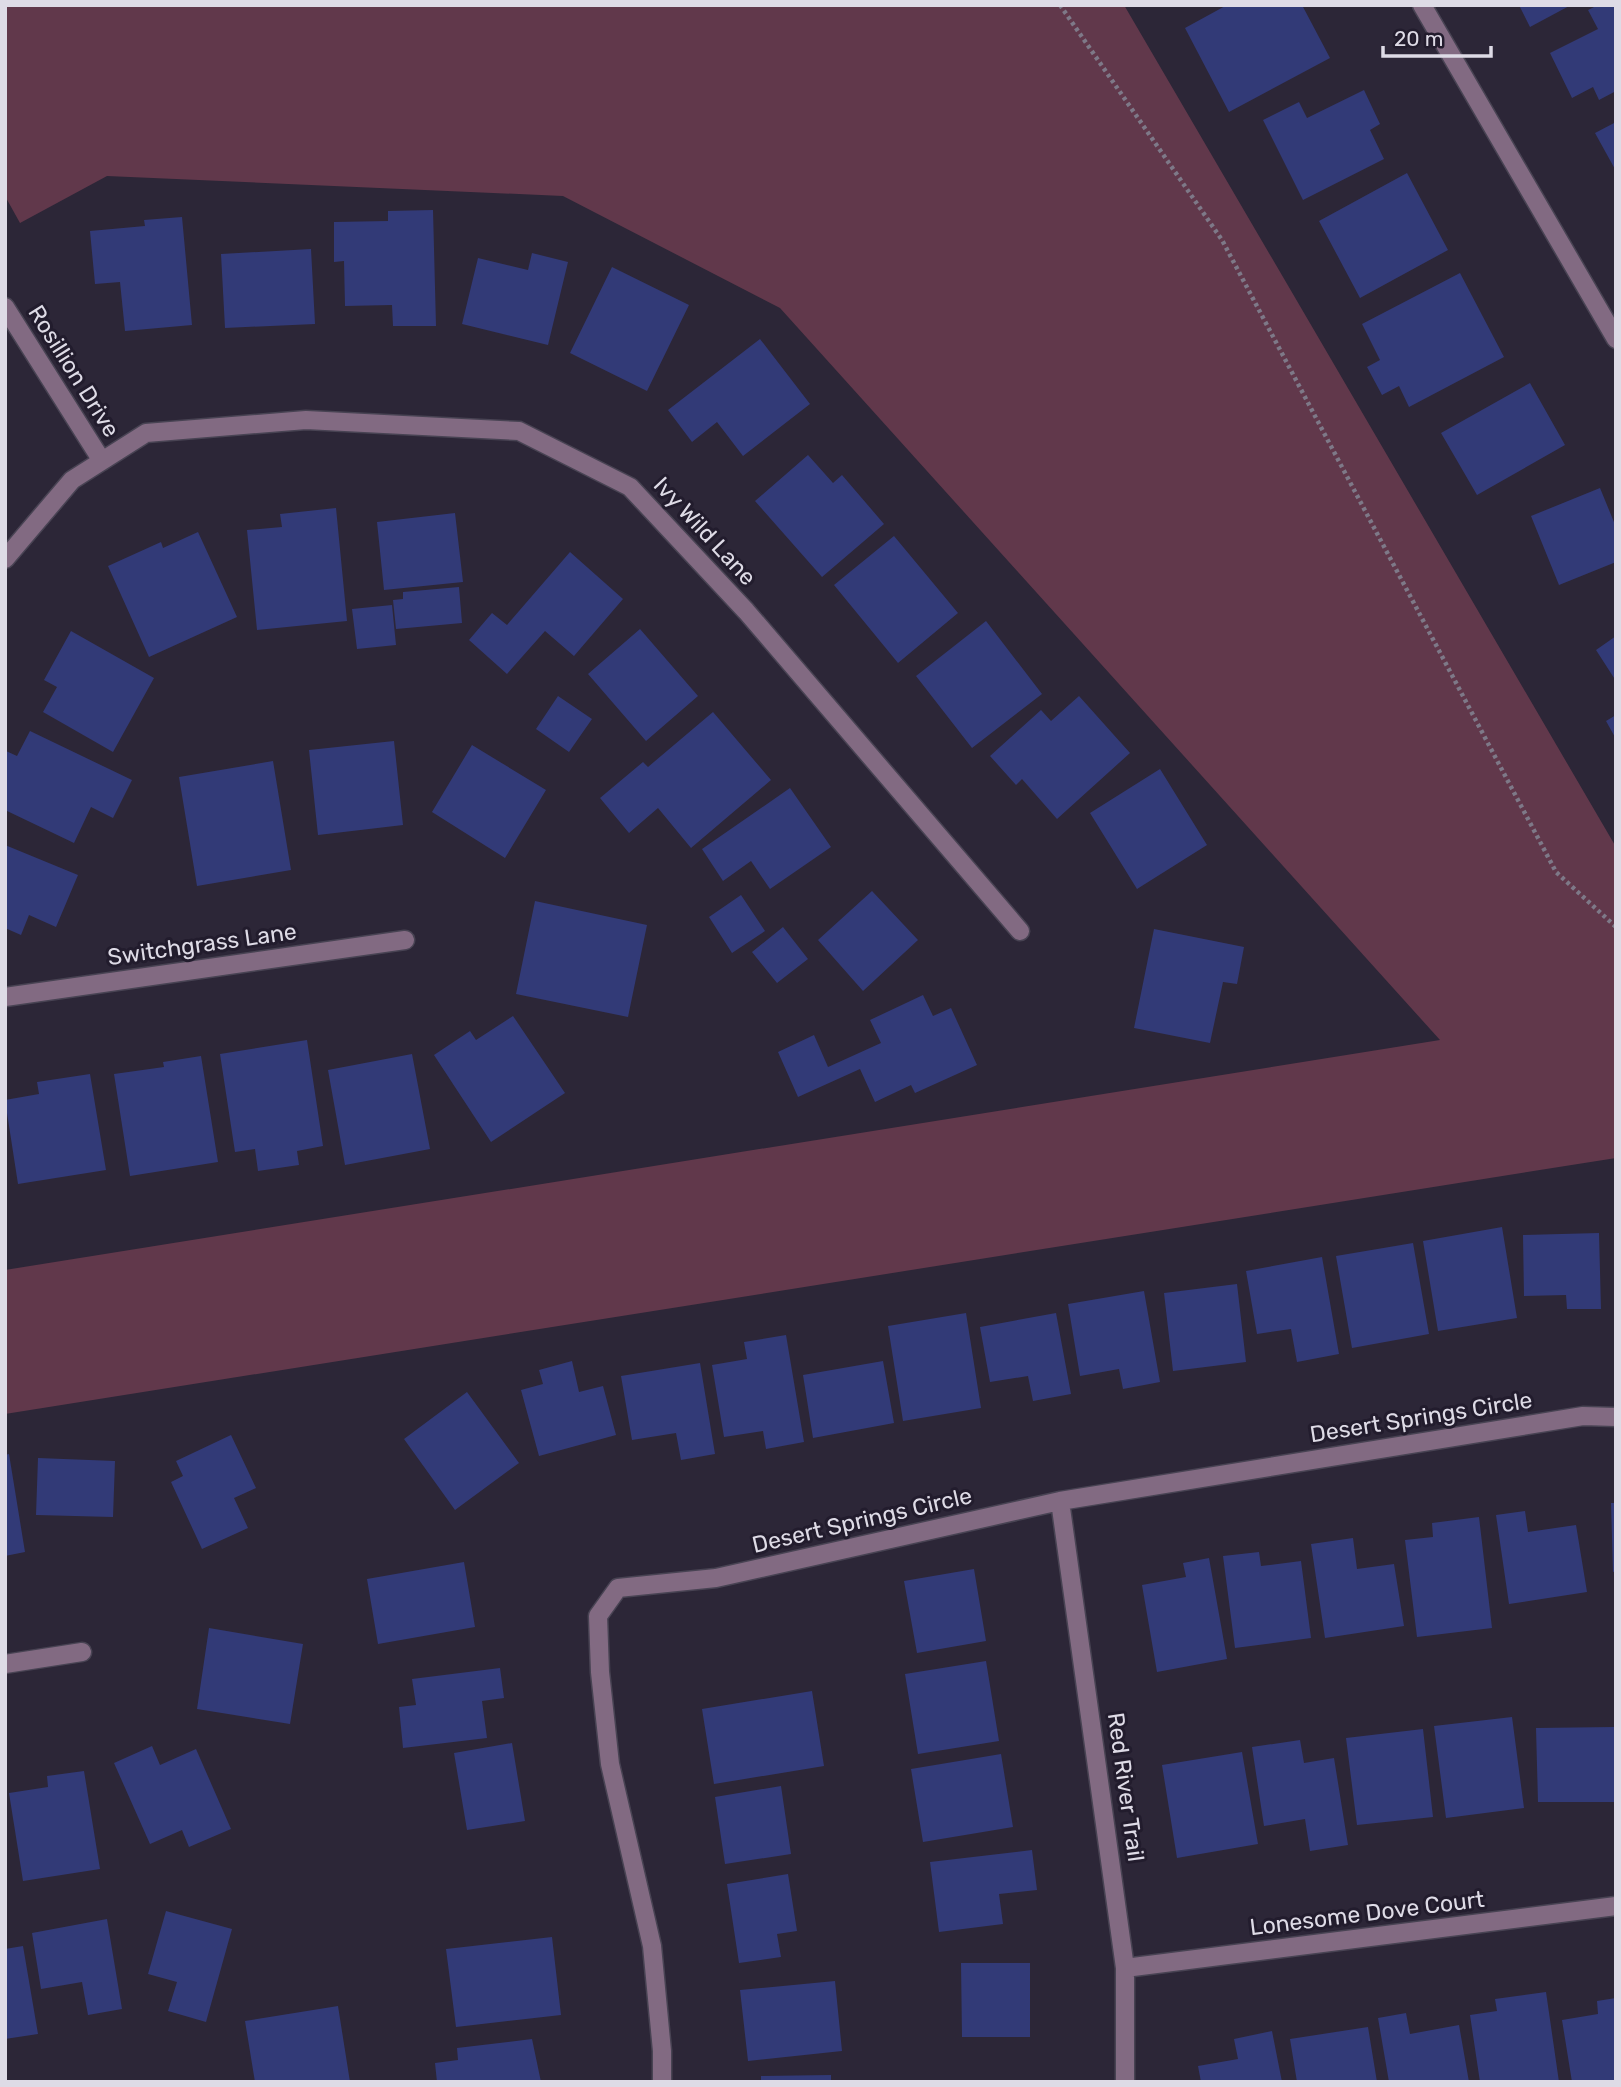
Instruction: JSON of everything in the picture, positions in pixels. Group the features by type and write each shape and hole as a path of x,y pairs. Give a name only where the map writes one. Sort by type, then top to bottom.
{"street":[{"path":"1422,5 1616,339"},
{"name":"Rosillion Drive","path":"5,307 102,461"},
{"name":"Ivy Wild Lane","path":"5,559 72,480 146,433 306,420 519,431 630,487 746,611 1020,931"},
{"name":"Switchgrass Lane","path":"5,997 405,940"},
{"name":"Desert Springs Circle","path":"662,2082 662,2050 652,1946 610,1765 598,1616 618,1588 716,1578 1060,1501 1583,1416 1616,1417"},
{"name":"Red River Trail","path":"1060,1501 1125,1968 1125,2082"},
{"path":"5,1664 82,1652"},
{"name":"Lonesome Dove Court","path":"1125,1968 1616,1906"}],"path":[{"path":"1060,5 1222,240 1556,872 1616,927"}],"shaded area":[{"path":"5,5 1124,5 1616,847 1616,1158 5,1414 5,1270 1440,1040 780,308 563,196 107,176 20,223 5,196"}],"building":[{"path":"1227,5 1302,5 1330,58 1229,112 1185,28"},
{"path":"1519,5 1571,5 1530,27"},
{"path":"1598,5 1616,5 1616,91 1599,100 1593,87 1572,98 1550,53 1598,29 1588,10"},
{"path":"1364,90 1380,124 1370,130 1384,159 1303,200 1263,120 1299,102 1307,118"},
{"path":"1616,122 1616,171 1595,133"},
{"path":"1407,173 1448,250 1360,298 1319,221"},
{"path":"433,210 436,326 393,326 392,305 345,306 344,261 334,262 334,222 388,221 388,211"},
{"path":"182,217 192,325 125,331 120,282 95,284 90,231 145,226 144,220"},
{"path":"311,249 315,324 225,328 221,254"},
{"path":"532,253 568,262 548,345 462,324 478,258 528,270"},
{"path":"612,267 689,305 647,391 570,353"},
{"path":"1460,273 1504,357 1409,407 1399,386 1382,395 1367,367 1380,360 1362,324"},
{"path":"760,339 810,404 743,456 717,422 692,442 668,410"},
{"path":"1530,383 1565,445 1477,495 1441,433"},
{"path":"808,455 833,483 842,475 884,524 822,577 755,501"},
{"path":"1600,488 1616,527 1616,562 1559,585 1531,516"},
{"path":"336,508 347,621 257,630 247,530 282,527 280,514"},
{"path":"455,513 463,582 384,590 377,522"},
{"path":"198,532 237,617 149,657 108,566 161,542 163,548"},
{"path":"894,536 958,613 898,663 834,585"},
{"path":"570,552 623,599 574,656 545,631 507,674 469,640 492,613 507,625"},
{"path":"459,587 462,623 396,629 393,600 403,599 403,592"},
{"path":"392,605 396,645 357,649 352,609"},
{"path":"986,621 1042,694 972,748 916,676"},
{"path":"640,629 698,696 646,741 588,674"},
{"path":"71,631 154,678 113,752 43,712 57,687 44,680"},
{"path":"1616,636 1616,681 1596,650"},
{"path":"558,696 592,719 569,752 536,729"},
{"path":"1079,696 1130,753 1057,819 1022,779 1016,785 990,756 1041,710 1051,721"},
{"path":"713,712 771,780 691,848 658,808 629,833 600,798 643,762 648,767"},
{"path":"1616,715 1616,739 1606,721"},
{"path":"30,731 132,780 113,818 91,807 74,843 5,810 5,753 6,751 17,756"},
{"path":"394,741 403,825 318,835 309,750"},
{"path":"472,745 546,790 505,858 432,812"},
{"path":"273,761 291,870 197,886 179,777"},
{"path":"1160,769 1207,845 1137,889 1090,813"},
{"path":"790,788 831,847 770,889 751,861 723,881 702,849"},
{"path":"5,845 78,875 56,927 29,915 21,935 5,928"},
{"path":"872,891 918,940 863,991 818,940"},
{"path":"741,895 765,931 732,953 709,917"},
{"path":"535,901 647,925 628,1017 516,994"},
{"path":"783,927 808,959 777,983 752,952"},
{"path":"1154,929 1244,947 1237,984 1223,982 1210,1043 1134,1028"},
{"path":"923,995 933,1016 951,1008 977,1065 915,1093 911,1085 875,1102 860,1069 798,1097 778,1052 814,1035 828,1067 881,1043 870,1020"},
{"path":"513,1016 565,1093 491,1142 434,1055 470,1031 476,1040"},
{"path":"307,1040 323,1146 297,1151 299,1165 258,1171 255,1149 235,1152 220,1054"},
{"path":"412,1054 430,1149 345,1165 328,1070"},
{"path":"201,1056 218,1162 130,1176 114,1074 164,1067 163,1062"},
{"path":"90,1074 106,1170 18,1184 5,1100 39,1094 37,1082"},
{"path":"1502,1227 1517,1318 1438,1331 1423,1241"},
{"path":"1599,1233 1601,1309 1567,1309 1566,1295 1524,1296 1523,1235"},
{"path":"1413,1243 1429,1334 1352,1348 1336,1256"},
{"path":"1322,1257 1339,1354 1297,1362 1291,1329 1257,1334 1246,1271"},
{"path":"1237,1284 1246,1362 1173,1371 1164,1293"},
{"path":"1144,1291 1160,1382 1123,1389 1119,1369 1080,1376 1068,1304"},
{"path":"966,1313 981,1408 903,1421 888,1326"},
{"path":"1056,1313 1071,1394 1033,1401 1028,1376 990,1382 980,1327"},
{"path":"786,1335 804,1442 766,1449 763,1431 724,1437 712,1365 747,1359 744,1342"},
{"path":"572,1361 579,1392 603,1386 616,1435 539,1456 521,1390 543,1384 539,1370"},
{"path":"883,1361 894,1423 813,1438 803,1375"},
{"path":"700,1363 715,1454 681,1460 676,1433 632,1440 621,1376"},
{"path":"467,1392 519,1463 455,1510 404,1439"},
{"path":"231,1435 256,1488 234,1498 248,1528 202,1549 171,1482 183,1476 176,1461"},
{"path":"9,1454 25,1552 5,1556 5,1455"},
{"path":"38,1458 115,1461 113,1517 36,1515"},
{"path":"1611,1503 1616,1503 1616,1571 1613,1572"},
{"path":"1525,1511 1528,1532 1576,1525 1587,1592 1509,1604 1496,1515"},
{"path":"1479,1517 1492,1628 1417,1637 1405,1540 1433,1537 1432,1523"},
{"path":"1353,1538 1357,1569 1394,1564 1404,1626 1325,1638 1311,1544"},
{"path":"1259,1552 1261,1566 1301,1561 1311,1638 1235,1648 1223,1556"},
{"path":"1209,1558 1227,1659 1157,1672 1142,1585 1186,1577 1183,1563"},
{"path":"464,1562 475,1627 378,1644 367,1579"},
{"path":"974,1569 986,1641 917,1653 904,1581"},
{"path":"209,1628 303,1644 290,1724 197,1709"},
{"path":"986,1661 999,1741 918,1754 905,1674"},
{"path":"500,1668 504,1698 482,1701 487,1738 403,1748 399,1707 416,1705 412,1679"},
{"path":"812,1691 824,1766 714,1784 702,1709"},
{"path":"1512,1717 1524,1808 1446,1818 1434,1726"},
{"path":"1614,1727 1615,1802 1538,1802 1536,1728"},
{"path":"1423,1729 1433,1817 1357,1825 1346,1738"},
{"path":"1300,1740 1304,1763 1334,1758 1348,1845 1310,1851 1305,1819 1264,1826 1252,1747"},
{"path":"512,1743 525,1821 467,1830 454,1753"},
{"path":"152,1746 160,1765 196,1749 231,1829 189,1847 182,1830 150,1844 114,1763"},
{"path":"1242,1752 1258,1844 1177,1858 1162,1765"},
{"path":"1001,1754 1013,1827 923,1842 911,1769"},
{"path":"84,1771 100,1869 23,1881 9,1793 48,1787 47,1776"},
{"path":"781,1786 791,1854 725,1864 715,1797"},
{"path":"1032,1850 1037,1890 999,1894 1003,1924 939,1932 930,1862"},
{"path":"788,1874 797,1931 777,1934 781,1957 739,1963 727,1884"},
{"path":"166,1911 232,1929 206,2022 168,2011 177,1982 148,1974"},
{"path":"107,1919 122,2009 88,2015 82,1982 41,1989 32,1933"},
{"path":"552,1937 561,2015 456,2027 446,1949"},
{"path":"23,1946 38,2034 5,2039 5,1949"},
{"path":"961,1963 1030,1963 1030,2037 962,2037"},
{"path":"835,1981 842,2051 748,2061 740,1990"},
{"path":"1546,1992 1559,2082 1480,2082 1470,2015 1497,2011 1495,1999"},
{"path":"1616,1998 1616,2082 1572,2082 1562,2020 1598,2014 1597,2001"},
{"path":"338,2006 350,2082 255,2082 245,2021"},
{"path":"1406,2013 1410,2034 1459,2025 1469,2082 1389,2082 1378,2018"},
{"path":"1368,2027 1377,2082 1297,2082 1290,2039"},
{"path":"1272,2031 1282,2082 1201,2082 1198,2066 1238,2059 1234,2039"},
{"path":"532,2039 541,2082 437,2082 435,2063 458,2060 457,2048"},
{"path":"831,2075 831,2082 761,2082 761,2076"}]}
